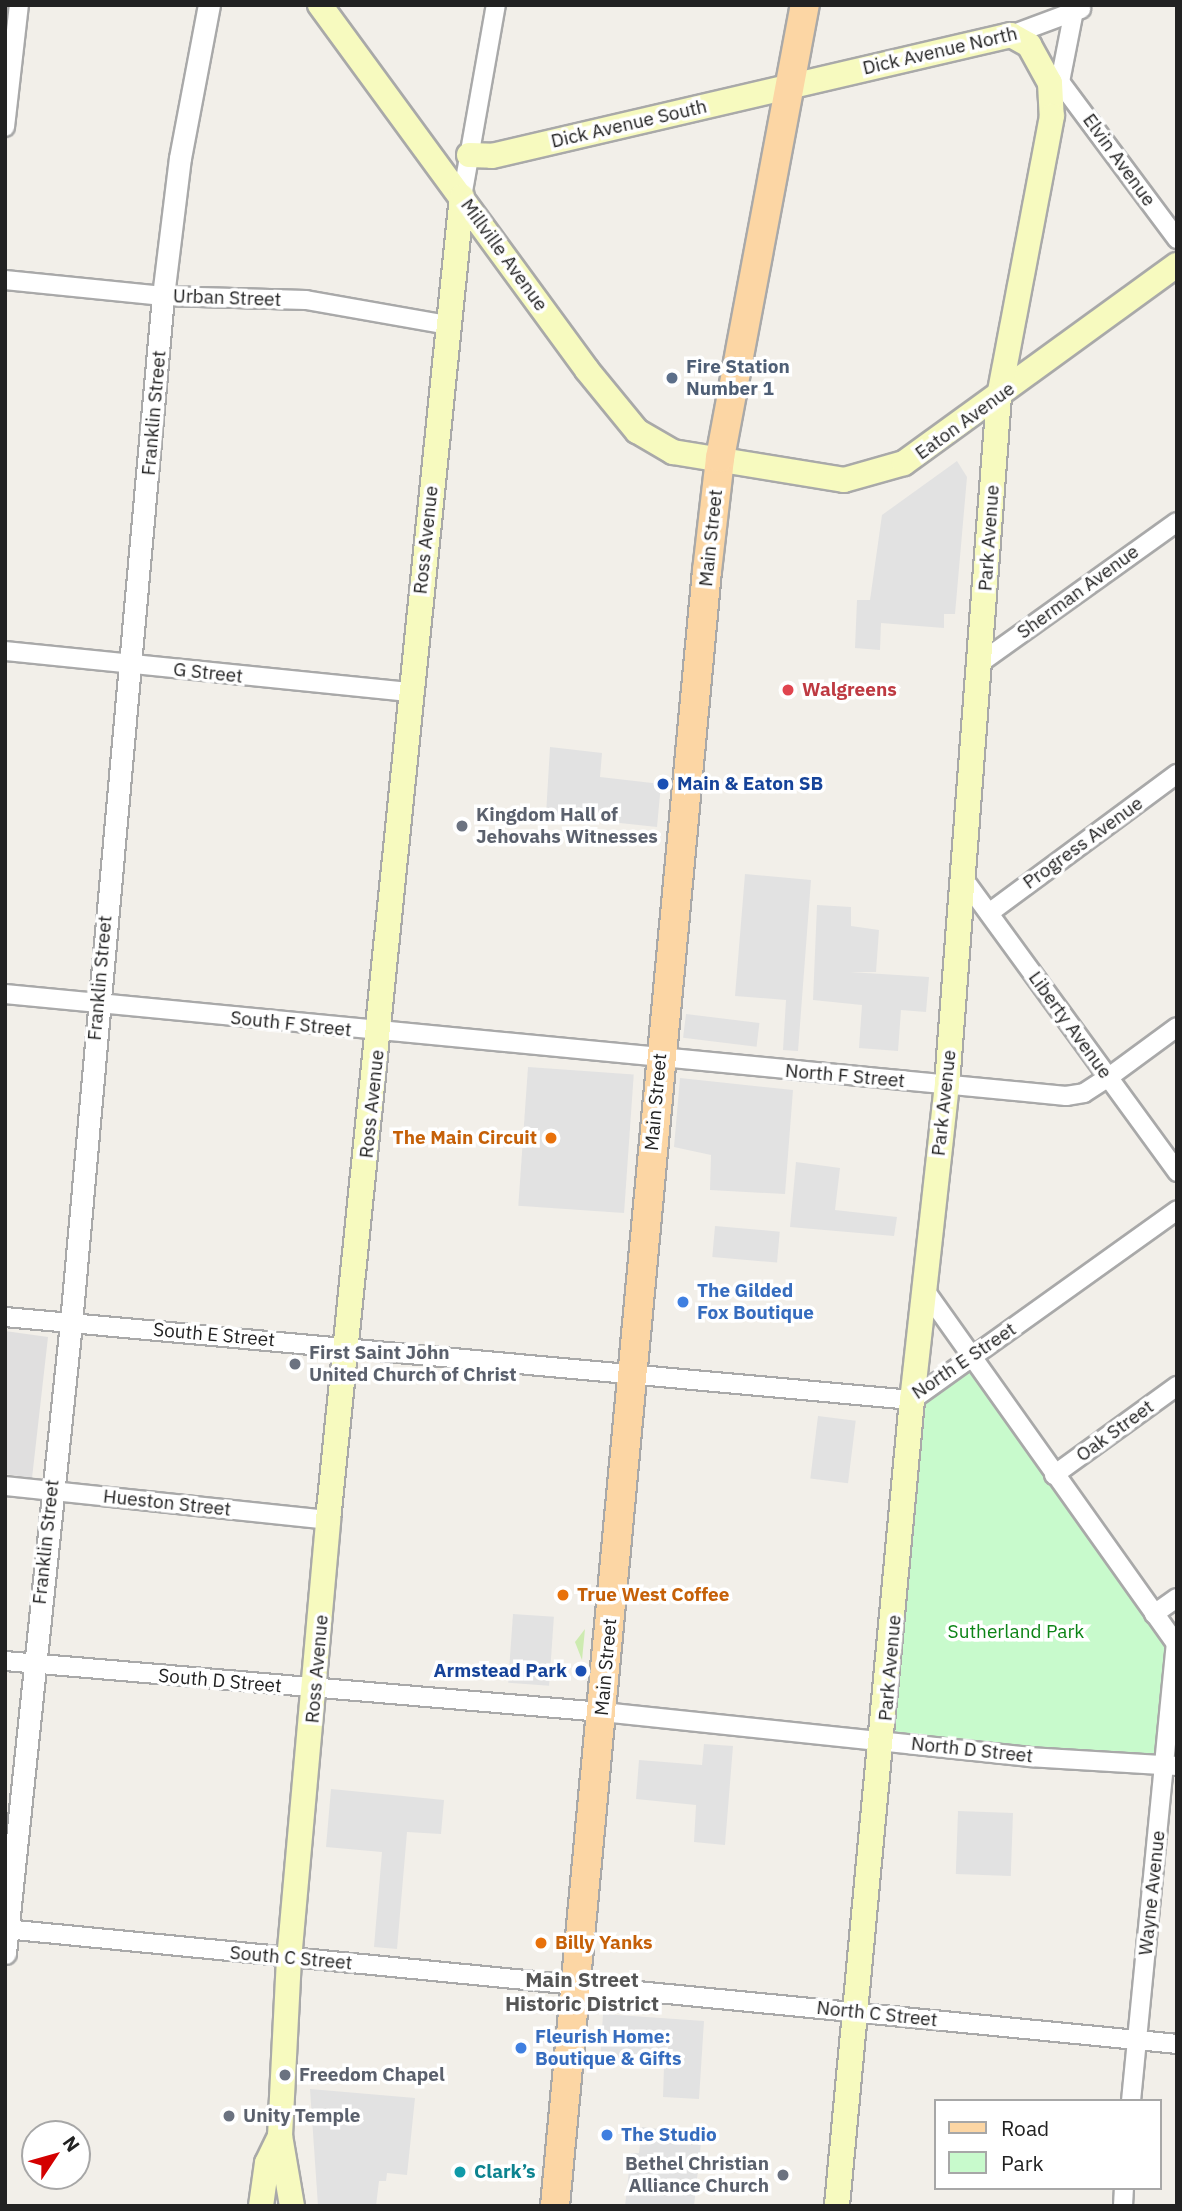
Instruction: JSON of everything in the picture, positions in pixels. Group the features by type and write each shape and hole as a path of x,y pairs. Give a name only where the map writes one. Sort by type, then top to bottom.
{"main road":[{"name":"Millville Avenue","path":"320,5 587,370 637,431 673,452 720,458"},
{"name":"Main Street","path":"555,2206 660,1058 720,458 805,5"},
{"name":"Dick Avenue North","path":"789,86 1011,35"},
{"path":"1011,35 1029,45 1043,64 1050,83 1052,116"},
{"name":"Dick Avenue South","path":"469,155 492,156 789,86"},
{"name":"Park Avenue","path":"837,2206 854,2011 884,1740 912,1400 947,1084 999,396 1052,116"},
{"name":"Ross Avenue","path":"292,2206 280,2136 289,1960 317,1688 328,1520 348,1347 410,692 462,197"},
{"name":"Eaton Avenue","path":"720,458 855,479 923,453 1177,265"},
{"path":"261,2206 267,2163 280,2136"}],"street":[{"path":"5,127 19,5"},
{"name":"Franklin Street","path":"5,1952 51,1491 71,1323 97,1005 131,665 163,296 180,158 209,5"},
{"name":"Ross Avenue","path":"462,197 496,5"},
{"name":"Dick Avenue North","path":"1011,35 1078,9"},
{"name":"Park Avenue","path":"1052,116 1078,9"},
{"name":"Elvin Avenue","path":"1060,82 1177,239"},
{"name":"Urban Street","path":"5,279 163,296 306,300 448,326"},
{"name":"Sherman Avenue","path":"980,663 1177,522"},
{"name":"G Street","path":"5,651 410,692"},
{"name":"Progress Avenue","path":"989,913 1177,774"},
{"name":"Liberty Avenue","path":"963,878 1177,1172"},
{"name":"South F Street","path":"5,994 660,1058"},
{"name":"North F Street","path":"660,1058 1066,1096 1084,1093 1177,1027"},
{"name":"North E Street","path":"632,1374 912,1400 1177,1210"},
{"name":"Wayne Avenue","path":"924,1289 1176,1645 1171,1765 1137,2039 1132,2099"},
{"name":"South E Street","path":"5,1317 632,1374"},
{"name":"Oak Street","path":"1054,1475 1177,1386"},
{"name":"Hueston Street","path":"5,1486 328,1520"},
{"path":"1154,1614 1177,1598"},
{"name":"South D Street","path":"5,1661 601,1712"},
{"name":"North D Street","path":"601,1712 1029,1757 1171,1765"},
{"name":"South C Street","path":"6,1929 289,1960 577,1985"},
{"name":"North C Street","path":"577,1985 1177,2044"}],"shaded area":[{"path":"957,461 967,477 955,614 944,614 944,628 881,623 880,650 855,648 857,600 870,600 882,515"},
{"path":"550,747 602,753 600,777 661,784 657,827 546,815"},
{"path":"745,874 811,880 798,1051 783,1050 786,1000 735,996"},
{"path":"817,905 851,907 851,926 879,930 876,972 850,972 929,977 926,1012 901,1010 898,1051 859,1048 862,1005 813,1000"},
{"path":"686,1014 759,1023 757,1047 683,1038"},
{"path":"528,1067 634,1074 624,1213 518,1206"},
{"path":"680,1078 793,1090 785,1194 710,1190 711,1155 674,1147"},
{"path":"796,1162 840,1168 835,1210 897,1217 894,1236 790,1227"},
{"path":"715,1226 780,1232 777,1263 712,1257"},
{"path":"5,1331 48,1337 32,1478 5,1474"},
{"path":"818,1416 856,1421 848,1483 810,1479"},
{"path":"513,1614 554,1617 549,1686 508,1683"},
{"path":"704,1744 733,1746 725,1845 694,1842 696,1805 636,1799 639,1760 702,1765"},
{"path":"331,1789 444,1800 441,1834 407,1832 397,1949 374,1947 382,1852 326,1847"},
{"path":"958,1811 1013,1813 1011,1876 956,1874"},
{"path":"603,2014 704,2021 699,2099 663,2097 664,2067 600,2063"},
{"path":"310,2089 415,2098 407,2175 387,2173 386,2181 379,2181 376,2206 318,2206"},
{"path":"642,2127 702,2134 694,2206 625,2206 631,2153 639,2153"}],"green space":[{"name":"Sutherland Park","path":"971,1358 1176,1644 1165,1765 884,1740 912,1400"},
{"path":"585,1629 582,1660 575,1642"}],"place":[{"name":"Fire Station Number 1","path":"672,378"},
{"name":"Walgreens","path":"788,690"},
{"name":"Main & Eaton SB","path":"663,784"},
{"name":"Kingdom Hall of Jehovahs Witnesses","path":"462,826"},
{"name":"The Main Circuit","path":"551,1138"},
{"name":"The Gilded Fox Boutique","path":"683,1302"},
{"name":"First Saint John United Church of Christ","path":"295,1364"},
{"name":"True West Coffee","path":"563,1595"},
{"name":"Armstead Park","path":"581,1671"},
{"name":"Billy Yanks","path":"541,1943"},
{"name":"Fleurish Home: Boutique & Gifts","path":"521,2048"},
{"name":"Freedom Chapel","path":"285,2075"},
{"name":"Unity Temple","path":"229,2116"},
{"name":"The Studio","path":"607,2135"},
{"name":"Clark’s","path":"460,2172"},
{"name":"Bethel Christian Alliance Church","path":"783,2175"}],"district":[{"name":"Main Street Historic District","path":"582,1991"}]}
